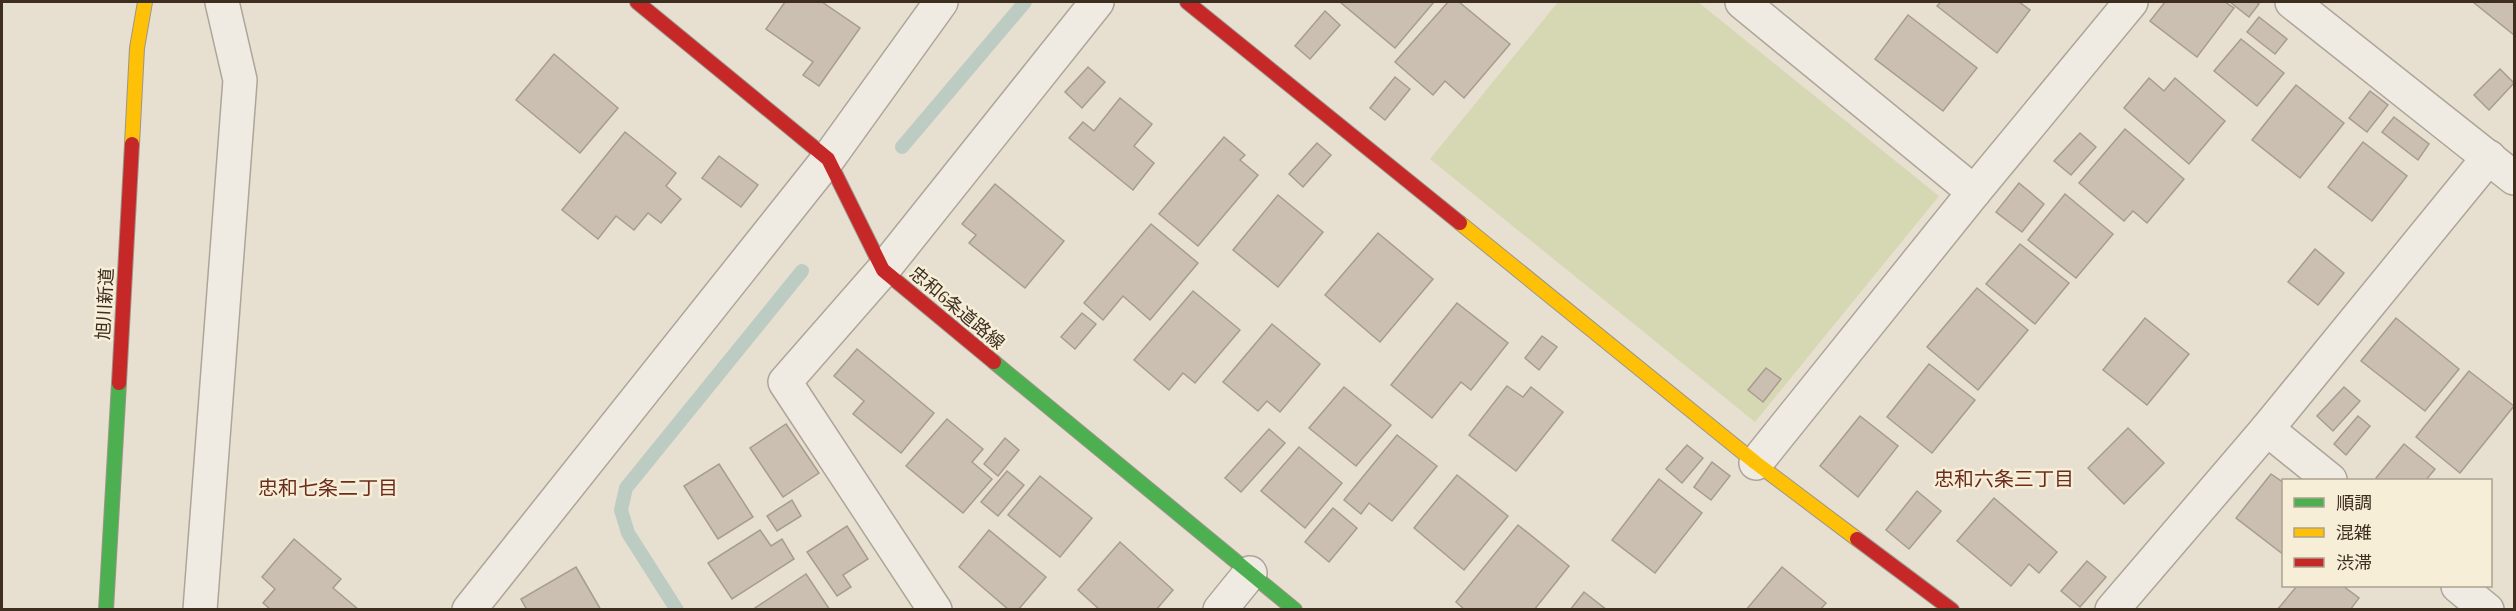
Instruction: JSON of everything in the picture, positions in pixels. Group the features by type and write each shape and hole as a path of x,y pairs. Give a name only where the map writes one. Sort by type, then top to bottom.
{"main road":[{"name":"旭川新道","path":"106,609 137,48 145,2"},
{"name":"忠和6条道路線","path":"637,2 828,159 883,270 1295,609"},
{"path":"1187,2 1756,463 1952,609"}],"street":[{"path":"200,609 240,80 222,2"},
{"path":"469,609 828,159 940,2"},
{"path":"935,609 786,382 883,270 1097,2"},
{"path":"1742,2 1974,192"},
{"path":"1756,463 1974,192 2131,2"},
{"path":"2292,2 2514,178"},
{"path":"2112,609 2267,429 2489,157"},
{"path":"2267,429 2329,479"},
{"path":"1221,609 1250,573"},
{"path":"2460,587 2487,609"}],"green space":[{"path":"1558,2 1698,2 1939,196 1755,422 1430,159"}],"building":[{"path":"785,2 822,2 860,28 819,86 803,75 813,62 766,29"},
{"path":"1340,2 1434,2 1395,48"},
{"path":"1448,2 1459,2 1510,44 1464,98 1445,81 1433,95 1395,62"},
{"path":"1941,2 2019,2 2030,10 1997,53 1937,6"},
{"path":"2165,2 2225,2 2234,8 2197,57 2150,21"},
{"path":"2230,2 2256,2 2259,4 2249,17"},
{"path":"2473,2 2514,2 2514,35"},
{"path":"1325,11 1340,25 1310,59 1295,46"},
{"path":"1908,15 1977,68 1943,111 1875,59"},
{"path":"2259,17 2287,39 2275,54 2247,32"},
{"path":"2241,39 2284,73 2257,106 2214,71"},
{"path":"554,54 618,108 580,153 516,100"},
{"path":"1088,67 1105,82 1082,108 1065,92"},
{"path":"2500,69 2514,83 2489,110 2474,95"},
{"path":"1395,77 1410,89 1385,120 1370,108"},
{"path":"2149,78 2164,91 2175,78 2225,121 2189,164 2124,108"},
{"path":"2296,85 2344,123 2300,178 2252,140"},
{"path":"2370,91 2388,105 2367,132 2349,118"},
{"path":"1120,98 1152,124 1134,146 1154,163 1133,190 1069,138 1083,122 1094,131"},
{"path":"2394,117 2429,144 2418,160 2382,132"},
{"path":"2125,129 2184,179 2147,223 2133,211 2124,221 2079,183"},
{"path":"625,132 676,173 666,186 681,199 661,223 648,213 634,230 616,216 598,239 562,210"},
{"path":"2080,133 2096,147 2071,175 2054,161"},
{"path":"1224,137 1245,155 1240,160 1258,175 1198,246 1159,214"},
{"path":"2363,142 2407,176 2372,221 2328,187"},
{"path":"1317,143 1331,155 1303,187 1289,174"},
{"path":"719,156 758,185 741,207 702,178"},
{"path":"2019,183 2044,204 2022,232 1996,212"},
{"path":"995,184 1064,241 1025,288 969,243 976,235 962,224"},
{"path":"2065,194 2113,234 2076,278 2028,240"},
{"path":"1278,195 1323,232 1278,287 1233,250"},
{"path":"1151,224 1198,263 1150,320 1123,296 1103,320 1084,303"},
{"path":"1378,233 1433,279 1380,342 1325,295"},
{"path":"2020,244 2069,283 2035,324 1986,284"},
{"path":"2315,249 2344,273 2318,305 2288,282"},
{"path":"1977,288 2028,330 1978,390 1927,347"},
{"path":"1193,291 1240,330 1195,383 1183,373 1169,390 1134,360"},
{"path":"1457,303 1508,343 1471,390 1461,382 1432,418 1391,385"},
{"path":"1082,313 1096,324 1075,349 1061,337"},
{"path":"2145,318 2189,354 2147,405 2103,370"},
{"path":"2396,318 2459,369 2425,411 2361,361"},
{"path":"1272,324 1320,364 1280,412 1267,401 1258,411 1223,382"},
{"path":"1542,336 1557,347 1539,370 1525,358"},
{"path":"857,349 934,413 901,453 853,414 864,401 834,376"},
{"path":"1929,364 1975,400 1932,453 1887,417"},
{"path":"1766,368 1781,379 1763,402 1748,390"},
{"path":"2469,371 2514,406 2460,473 2416,437"},
{"path":"1507,386 1523,397 1531,387 1563,412 1516,471 1469,435"},
{"path":"1344,387 1391,425 1356,466 1309,428"},
{"path":"2344,387 2360,401 2333,431 2317,416"},
{"path":"1860,416 1898,446 1858,497 1820,466"},
{"path":"2358,416 2370,426 2346,455 2334,444"},
{"path":"947,419 983,449 972,462 992,479 963,513 906,466"},
{"path":"786,424 819,473 783,497 750,448"},
{"path":"2128,428 2164,463 2124,504 2088,468"},
{"path":"1269,429 1285,443 1241,492 1225,478"},
{"path":"1397,435 1437,466 1392,521 1369,503 1361,514 1344,500"},
{"path":"1005,438 1019,450 998,476 984,464"},
{"path":"2404,444 2435,469 2427,479 2376,478"},
{"path":"1687,445 1703,458 1682,483 1666,469"},
{"path":"1299,447 1342,483 1305,528 1261,491"},
{"path":"1712,462 1730,476 1711,500 1694,487"},
{"path":"719,464 753,517 718,539 684,486"},
{"path":"1007,471 1024,485 998,516 981,502"},
{"path":"2271,474 2282,482 2282,553 2236,518"},
{"path":"1457,475 1508,516 1464,570 1414,528"},
{"path":"1040,476 1092,518 1060,557 1008,515"},
{"path":"1659,479 1702,513 1655,573 1612,540"},
{"path":"1917,491 1941,511 1909,549 1886,530"},
{"path":"1994,498 2057,552 2039,573 2029,564 2011,586 1957,541"},
{"path":"792,500 801,516 777,531 767,516"},
{"path":"1333,508 1357,528 1329,562 1305,542"},
{"path":"1518,525 1569,566 1534,610 1465,610 1456,602"},
{"path":"847,526 868,559 843,575 851,587 837,596 807,552"},
{"path":"760,530 771,546 782,539 794,559 732,599 708,563"},
{"path":"989,530 1046,577 1018,610 1009,610 959,567"},
{"path":"294,539 341,579 333,588 359,610 271,610 263,603 275,589 262,577"},
{"path":"1120,542 1173,590 1156,610 1100,610 1078,590"},
{"path":"2087,561 2106,577 2080,607 2061,591"},
{"path":"576,567 601,610 527,610 521,599"},
{"path":"1782,567 1826,603 1820,610 1746,610"},
{"path":"806,574 830,610 752,610"},
{"path":"2296,587 2344,587 2359,598 2350,610 2277,610"},
{"path":"1584,592 1607,610 1570,610"}],"waterway":[{"path":"902,147 1025,2"},
{"path":"677,610 628,533 621,510 626,488 802,271"}],"traffic: fast":[{"path":"994,362 1295,610"},
{"path":"106,610 119,383"}],"traffic: slow":[{"path":"132,144 137,48 145,2"},
{"path":"1460,223 1756,463 1857,539"}],"traffic: jam":[{"path":"637,2 828,159 883,270 994,362"},
{"path":"1187,2 1460,223"},
{"path":"119,383 132,144"},
{"path":"1857,539 1952,610"}],"district":[{"name":"忠和六条三丁目","path":"2004,479"},
{"name":"忠和七条二丁目","path":"328,488"}]}
